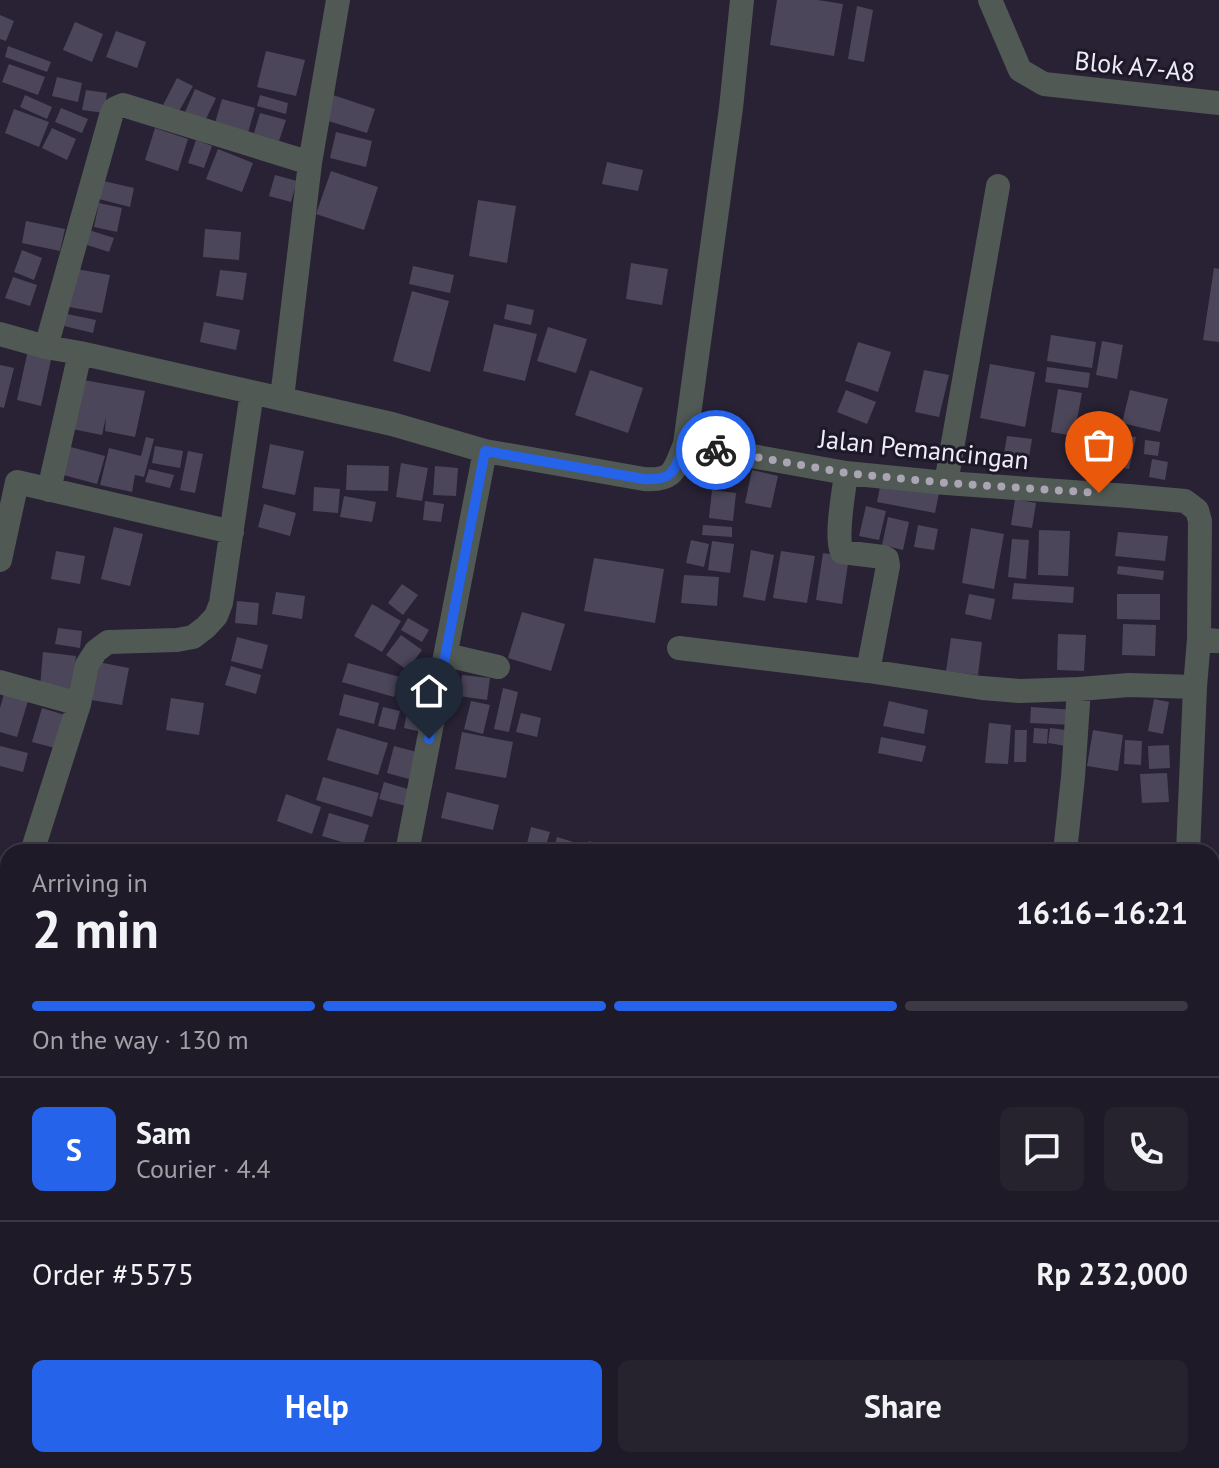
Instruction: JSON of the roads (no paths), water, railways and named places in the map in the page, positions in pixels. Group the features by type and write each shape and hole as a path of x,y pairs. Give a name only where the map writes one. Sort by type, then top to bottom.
{"street":[{"path":"282,398 310,163 338,0"},
{"path":"0,334 392,424 485,451 661,480 671,475 685,444 731,108 742,0"},
{"name":"Blok A7-A8","path":"990,0 1020,70 1044,84 1219,103"},
{"path":"46,347 114,109 123,105 310,163"},
{"path":"946,483 998,186"},
{"path":"49,490 80,353"},
{"path":"35,844 79,704 87,665 96,651 108,642 193,637 216,616 221,603 252,392"},
{"name":"Jalan Pemancingan","path":"685,444 846,473 1185,501 1197,510 1209,640 1195,687 1188,844"},
{"path":"409,844 485,451"},
{"path":"846,473 839,546 842,552 883,557 887,559 888,566 868,671"},
{"path":"0,560 17,482 232,532"},
{"path":"679,648 1020,691 1129,685 1195,687"},
{"path":"446,655 498,667"},
{"path":"0,682 79,704"},
{"path":"1066,844 1079,689"}]}
